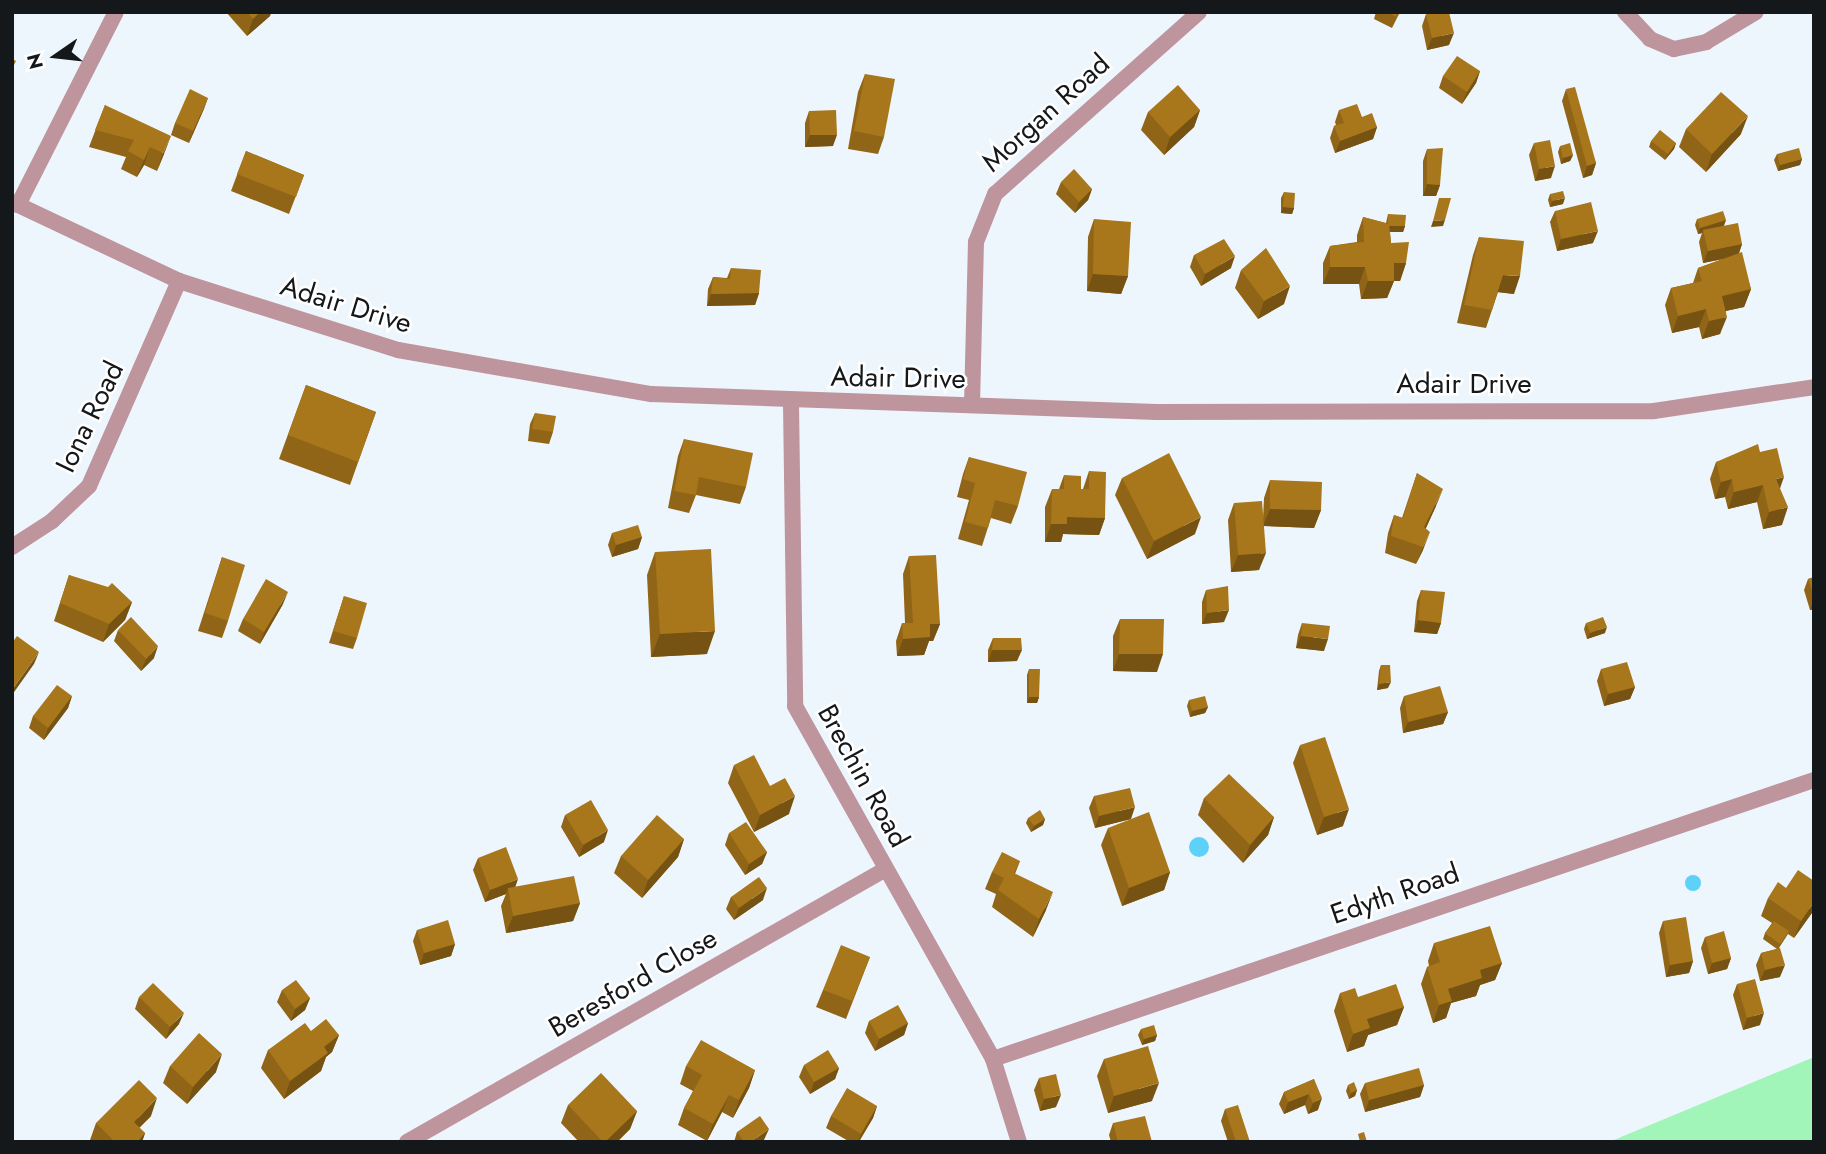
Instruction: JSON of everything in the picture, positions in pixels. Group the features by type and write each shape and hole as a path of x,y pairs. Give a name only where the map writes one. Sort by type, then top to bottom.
{"street":[{"path":"15,204 116,12"},
{"name":"Morgan Road","path":"972,405 976,242 995,194 1199,12"},
{"path":"1625,12 1650,39 1674,49 1706,42 1756,12"},
{"name":"Adair Drive","path":"15,204 179,281 425,355 560,382 791,403 972,405 1157,412 1654,411 1814,387"},
{"name":"Iona Road","path":"12,547 52,521 89,486 179,281"},
{"name":"Brechin Road","path":"791,403 795,706 884,870 993,1059 1019,1142"},
{"name":"Edyth Road","path":"993,1059 1814,780"},
{"name":"Beresford Close","path":"407,1142 884,870"}],"green space":[{"path":"1814,1057 1814,1142 1609,1142"}],"water":[{"path":"1195,837 1203,837 1209,847 1203,857 1195,857 1189,851 1189,843"},
{"path":"1693,875 1699,877 1699,889 1693,891 1687,889 1685,883 1687,877"}],"building":[{"path":"247,12 260,12 253,19"},
{"path":"1449,12 1454,33 1432,38 1426,14"},
{"path":"1457,56 1480,71 1467,92 1443,76"},
{"path":"865,74 895,79 884,137 854,131"},
{"path":"1178,85 1200,110 1170,137 1148,112"},
{"path":"1575,87 1596,163 1587,166 1566,89"},
{"path":"190,89 208,98 193,131 175,123"},
{"path":"1721,92 1748,116 1712,154 1686,129"},
{"path":"1357,104 1362,117 1372,113 1377,127 1340,141 1334,126 1344,123 1339,110"},
{"path":"105,105 171,136 163,153 150,147 144,160 128,151 134,140 95,130"},
{"path":"836,110 837,135 810,135 809,111"},
{"path":"1660,130 1676,143 1668,154 1651,141"},
{"path":"1550,140 1555,166 1539,169 1534,143"},
{"path":"1570,143 1573,155 1563,158 1560,146"},
{"path":"1443,148 1440,185 1427,184 1427,149"},
{"path":"1799,148 1802,159 1780,165 1777,154"},
{"path":"246,151 304,175 296,197 237,174"},
{"path":"1074,169 1092,189 1079,202 1061,182"},
{"path":"1563,191 1565,198 1552,201 1550,194"},
{"path":"1284,192 1295,193 1294,208 1283,207"},
{"path":"1439,198 1451,198 1445,220 1433,221"},
{"path":"1591,202 1598,231 1561,239 1555,211"},
{"path":"1723,211 1726,220 1700,228 1697,219"},
{"path":"1388,214 1406,215 1405,226 1389,226"},
{"path":"1363,217 1389,224 1391,243 1409,242 1406,263 1394,263 1394,281 1368,281 1365,267 1330,267 1330,246 1364,242"},
{"path":"1094,219 1131,222 1128,276 1093,274"},
{"path":"1738,223 1742,244 1708,251 1703,230"},
{"path":"1479,237 1524,241 1520,276 1503,275 1492,310 1464,305"},
{"path":"1224,239 1235,256 1205,274 1194,255"},
{"path":"1266,248 1290,286 1264,301 1241,270"},
{"path":"1742,252 1751,289 1722,296 1727,317 1709,321 1706,309 1678,316 1671,288 1702,281 1698,268"},
{"path":"731,268 761,270 759,293 711,294 713,277 730,279"},
{"path":"306,385 376,412 358,462 288,435"},
{"path":"535,413 556,416 553,432 532,429"},
{"path":"684,439 753,453 746,487 699,477 696,495 674,491"},
{"path":"1758,444 1760,452 1777,448 1784,477 1776,479 1788,507 1769,512 1763,485 1734,492 1732,479 1721,482 1716,462"},
{"path":"1169,453 1201,517 1154,541 1122,478"},
{"path":"969,457 1027,472 1018,506 995,500 988,528 965,522 975,483 963,479"},
{"path":"1089,471 1106,472 1105,518 1067,517 1067,524 1051,524 1052,489 1064,489 1064,475 1081,476 1081,489 1089,489"},
{"path":"1417,473 1443,489 1424,527 1430,532 1423,547 1391,536 1394,515 1403,518"},
{"path":"1270,480 1322,482 1321,510 1270,509"},
{"path":"1262,501 1266,553 1238,555 1234,503"},
{"path":"638,525 642,537 616,545 612,533"},
{"path":"711,549 715,631 660,634 655,552"},
{"path":"936,555 940,624 930,624 930,637 903,639 902,623 913,623 909,556"},
{"path":"222,557 245,565 228,621 205,613"},
{"path":"69,575 108,587 112,583 132,602 109,624 60,603"},
{"path":"1814,577 1814,597 1808,579"},
{"path":"266,579 288,592 264,632 243,619"},
{"path":"1228,586 1229,610 1207,613 1206,590"},
{"path":"1421,590 1445,592 1441,623 1418,620"},
{"path":"344,596 367,603 357,638 333,631"},
{"path":"131,617 158,646 146,659 118,630"},
{"path":"1603,617 1607,627 1590,633 1586,623"},
{"path":"1120,619 1164,619 1163,654 1119,654"},
{"path":"1302,623 1330,626 1328,639 1301,636"},
{"path":"17,636 39,652 12,690 12,643"},
{"path":"993,638 1021,638 1022,650 992,650"},
{"path":"1627,662 1635,687 1608,694 1601,669"},
{"path":"1381,665 1390,665 1391,682 1379,684"},
{"path":"1029,669 1040,669 1039,697 1029,697"},
{"path":"57,685 72,696 48,728 33,716"},
{"path":"1440,686 1448,712 1408,722 1404,696"},
{"path":"1205,696 1208,707 1192,711 1189,700"},
{"path":"1325,737 1349,809 1324,817 1300,745"},
{"path":"754,755 770,786 785,778 795,796 760,815 734,765"},
{"path":"1229,774 1274,817 1250,845 1204,798"},
{"path":"1130,788 1135,807 1099,816 1094,796"},
{"path":"591,800 608,830 583,845 565,815"},
{"path":"1040,810 1045,819 1034,826 1028,818"},
{"path":"1149,812 1170,872 1129,888 1108,828"},
{"path":"657,815 684,839 648,880 621,856"},
{"path":"746,822 767,852 749,864 729,833"},
{"path":"506,847 518,879 490,890 478,858"},
{"path":"1002,852 1020,861 1014,873 1053,892 1039,919 998,890 1004,878 992,872"},
{"path":"1798,870 1814,881 1814,902 1801,921 1768,898 1778,882 1786,888"},
{"path":"574,876 580,903 513,916 508,888"},
{"path":"759,877 767,888 739,908 731,897"},
{"path":"1686,917 1693,961 1670,965 1663,921"},
{"path":"448,920 455,944 424,953 417,930"},
{"path":"1774,921 1789,931 1780,944 1765,933"},
{"path":"1490,926 1502,963 1480,970 1482,978 1448,989 1452,1001 1439,1005 1427,967 1440,962 1434,943"},
{"path":"1724,931 1731,958 1712,963 1705,937"},
{"path":"841,945 870,957 852,1001 823,990"},
{"path":"1780,948 1785,965 1765,970 1761,953"},
{"path":"1755,979 1764,1013 1747,1018 1737,984"},
{"path":"296,980 310,998 295,1009 282,990"},
{"path":"153,983 184,1013 170,1027 139,997"},
{"path":"1396,984 1404,1007 1367,1019 1370,1028 1353,1034 1340,993 1355,988 1358,997"},
{"path":"898,1005 908,1023 879,1039 869,1021"},
{"path":"326,1019 339,1035 324,1047 328,1053 290,1081 268,1050 305,1023 311,1031"},
{"path":"1154,1025 1157,1035 1144,1039 1141,1029"},
{"path":"199,1033 222,1054 193,1087 170,1066"},
{"path":"701,1040 755,1070 739,1100 729,1095 713,1124 684,1108 702,1075 686,1066"},
{"path":"1148,1046 1159,1083 1114,1096 1104,1059"},
{"path":"828,1050 839,1068 814,1082 804,1065"},
{"path":"1419,1068 1424,1085 1369,1100 1365,1083"},
{"path":"601,1073 637,1111 605,1142 568,1105"},
{"path":"1056,1074 1061,1095 1044,1099 1039,1078"},
{"path":"1314,1079 1322,1098 1313,1103 1309,1094 1288,1102 1284,1092"},
{"path":"139,1080 157,1098 134,1122 145,1133 137,1142 115,1142 96,1123"},
{"path":"1354,1082 1357,1090 1351,1093 1348,1085"},
{"path":"847,1088 877,1106 861,1134 831,1116"},
{"path":"1238,1105 1250,1142 1236,1142 1225,1109"},
{"path":"760,1116 769,1129 751,1142 744,1142 737,1132"},
{"path":"1145,1116 1152,1142 1118,1142 1113,1123"},
{"path":"1364,1132 1367,1142 1360,1142 1358,1134"}]}
